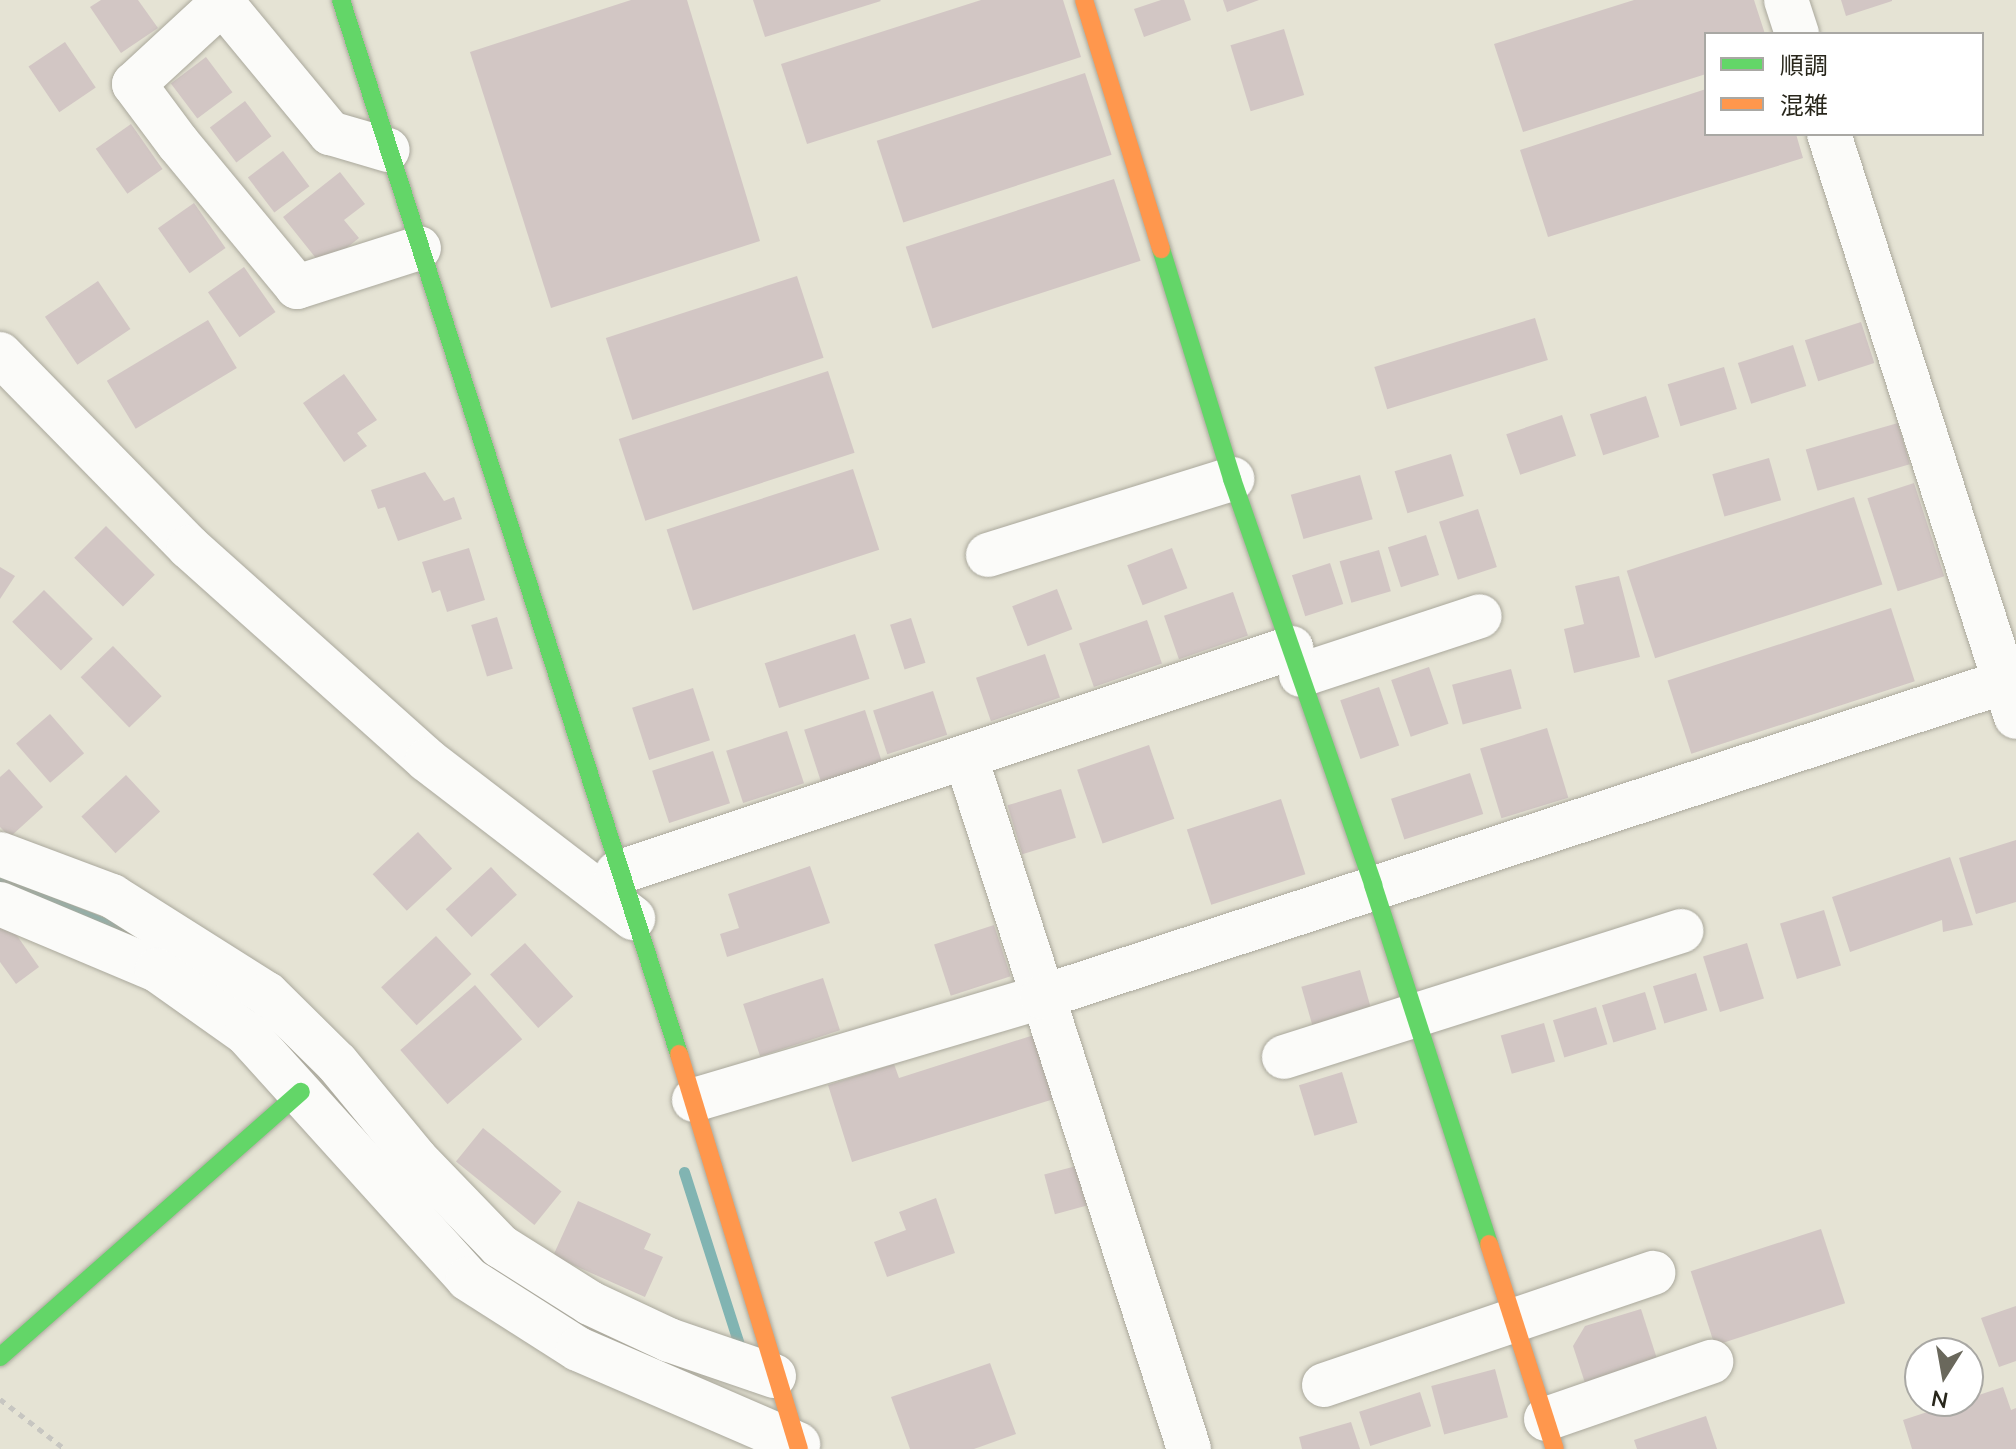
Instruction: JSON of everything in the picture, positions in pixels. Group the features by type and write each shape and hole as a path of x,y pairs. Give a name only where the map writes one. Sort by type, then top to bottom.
{"street":[{"path":"341,0 617,873 694,1100 774,1376 798,1446"},
{"path":"1084,0 1232,479 1373,885 1551,1434 1711,1362"},
{"path":"1786,0 1796,32"},
{"path":"388,150 330,133 221,1 134,84 178,143 297,287 419,248"},
{"path":"694,1100 1042,997 1373,885 2012,692 1830,136"},
{"path":"0,354 189,547 427,760 633,918"},
{"path":"988,555 1232,479"},
{"path":"617,873 966,758 1296,662 1480,616"},
{"path":"966,758 1189,1449"},
{"path":"0,854 112,896 187,940 267,994 337,1063 416,1159 500,1246 590,1303 669,1340 774,1376"},
{"path":"0,904 157,970 246,1033 468,1279 578,1349 798,1446"},
{"path":"1284,1057 1682,931"},
{"path":"0,1357 337,1063"},
{"path":"1324,1385 1653,1273"}],"path":[{"path":"0,1399 65,1449"}],"building":[{"path":"101,0 138,0 158,28 121,53 90,7"},
{"path":"631,0 687,0 760,241 551,308 470,52"},
{"path":"753,0 880,0 881,1 765,37"},
{"path":"981,0 1063,0 1081,57 807,144 781,64"},
{"path":"1161,0 1184,0 1191,20 1144,37 1134,9"},
{"path":"1223,0 1259,0 1227,12"},
{"path":"1634,0 1754,0 1764,32 1704,32 1704,75 1523,132 1494,44"},
{"path":"1841,0 1892,0 1892,1 1846,16"},
{"path":"1284,29 1304,95 1251,111 1230,45"},
{"path":"65,42 96,88 59,112 29,67"},
{"path":"206,57 232,92 197,119 171,83"},
{"path":"1085,73 1112,155 903,222 877,141"},
{"path":"1704,90 1704,136 1797,136 1803,158 1548,237 1520,150"},
{"path":"245,101 271,136 236,163 210,127"},
{"path":"131,124 163,169 127,194 96,149"},
{"path":"283,151 309,186 274,213 248,177"},
{"path":"340,172 365,204 344,220 359,238 323,267 283,217"},
{"path":"1114,179 1141,261 932,328 906,247"},
{"path":"194,203 226,248 190,273 158,228"},
{"path":"244,267 276,312 240,337 208,292"},
{"path":"797,276 824,358 632,420 606,338"},
{"path":"98,281 130,329 77,365 45,317"},
{"path":"1535,318 1548,360 1387,409 1374,367"},
{"path":"208,320 237,368 136,429 107,381"},
{"path":"1861,322 1874,363 1818,381 1805,340"},
{"path":"1793,345 1806,386 1751,404 1738,363"},
{"path":"1724,367 1737,409 1680,426 1668,384"},
{"path":"828,371 855,453 645,521 619,439"},
{"path":"344,374 377,420 357,433 367,446 344,462 303,403"},
{"path":"1646,396 1659,437 1603,455 1590,414"},
{"path":"1562,415 1576,456 1520,475 1506,434"},
{"path":"1898,423 1910,464 1818,491 1806,449"},
{"path":"1451,454 1464,496 1407,513 1395,471"},
{"path":"1769,458 1781,500 1724,517 1712,474"},
{"path":"853,469 879,550 693,610 667,530"},
{"path":"425,472 444,501 454,497 462,519 398,541 385,507 378,509 371,490"},
{"path":"1360,475 1373,519 1303,539 1291,495"},
{"path":"1914,483 1944,576 1898,591 1867,498"},
{"path":"1854,497 1882,584 1655,658 1627,571"},
{"path":"1478,509 1497,567 1458,580 1439,522"},
{"path":"106,526 155,575 123,607 74,558"},
{"path":"1426,535 1439,575 1401,587 1388,547"},
{"path":"469,548 485,600 447,612 440,590 432,593 422,562"},
{"path":"1172,548 1187,588 1143,605 1127,565"},
{"path":"1379,550 1391,591 1351,603 1340,561"},
{"path":"1330,563 1343,604 1305,616 1292,575"},
{"path":"0,567 15,576 0,599"},
{"path":"1619,576 1640,657 1574,673 1564,629 1584,624 1575,586"},
{"path":"1057,589 1072,629 1028,646 1012,606"},
{"path":"44,590 93,639 61,671 12,622"},
{"path":"1233,592 1248,635 1179,659 1164,616"},
{"path":"1891,608 1915,681 1691,754 1668,681"},
{"path":"497,617 513,669 487,677 471,625"},
{"path":"911,618 926,663 905,669 890,625"},
{"path":"1147,620 1162,663 1094,687 1079,643"},
{"path":"855,634 870,679 779,708 765,663"},
{"path":"113,646 162,696 129,728 81,677"},
{"path":"1045,654 1060,697 991,721 976,678"},
{"path":"1429,667 1449,724 1411,737 1391,680"},
{"path":"1511,669 1522,709 1463,724 1452,685"},
{"path":"1379,687 1399,746 1360,759 1340,700"},
{"path":"693,688 710,740 649,760 632,708"},
{"path":"933,691 947,735 887,754 873,710"},
{"path":"865,710 882,762 821,782 804,730"},
{"path":"50,714 84,753 50,783 16,744"},
{"path":"1547,728 1568,798 1501,818 1480,748"},
{"path":"787,731 804,783 743,803 726,751"},
{"path":"1149,745 1174,819 1103,843 1077,770"},
{"path":"713,751 730,803 669,823 652,771"},
{"path":"9,769 43,807 10,837 0,827 0,777"},
{"path":"1470,773 1483,814 1404,840 1391,799"},
{"path":"126,775 160,812 115,853 81,817"},
{"path":"1061,789 1076,838 1022,854 1007,805"},
{"path":"1281,799 1305,874 1211,905 1187,830"},
{"path":"418,832 452,869 407,911 373,874"},
{"path":"2016,840 2016,902 1976,914 1959,858"},
{"path":"1950,857 1973,925 1943,932 1942,920 1850,952 1832,897"},
{"path":"810,866 830,923 727,957 720,934 739,928 728,894"},
{"path":"491,867 517,895 472,937 446,909"},
{"path":"1824,910 1841,965 1797,979 1780,923"},
{"path":"0,925 13,930 39,967 16,984 0,962"},
{"path":"994,925 1011,976 951,996 934,944"},
{"path":"436,936 471,974 417,1025 381,987"},
{"path":"525,943 573,997 538,1028 490,974"},
{"path":"1747,943 1764,998 1720,1012 1703,956"},
{"path":"1360,970 1371,1009 1313,1026 1301,987"},
{"path":"1696,973 1707,1010 1664,1023 1653,986"},
{"path":"823,978 840,1030 760,1056 743,1004"},
{"path":"475,985 522,1039 448,1104 400,1050"},
{"path":"1645,992 1656,1029 1613,1042 1602,1005"},
{"path":"1596,1007 1607,1044 1564,1057 1553,1020"},
{"path":"1544,1023 1555,1061 1512,1074 1501,1035"},
{"path":"1034,1035 1054,1099 852,1162 828,1085 894,1064 899,1078"},
{"path":"1342,1072 1357,1123 1314,1136 1299,1085"},
{"path":"483,1128 561,1192 534,1225 456,1161"},
{"path":"1080,1165 1091,1205 1055,1214 1044,1175"},
{"path":"936,1198 955,1253 887,1277 874,1242 906,1230 899,1212"},
{"path":"578,1201 651,1234 644,1249 663,1257 645,1297 553,1256"},
{"path":"1821,1229 1845,1303 1715,1346 1691,1271"},
{"path":"2016,1306 2016,1361 1999,1367 1981,1318"},
{"path":"1641,1309 1658,1362 1586,1386 1573,1346 1585,1326"},
{"path":"990,1363 1016,1434 974,1449 910,1449 891,1397"},
{"path":"1495,1369 1508,1417 1444,1434 1431,1386"},
{"path":"2003,1387 2011,1410 2016,1408 2016,1449 1912,1449 1903,1420 1912,1417 1984,1417 1984,1393"},
{"path":"1420,1392 1431,1426 1370,1446 1359,1412"},
{"path":"1706,1416 1717,1449 1637,1449 1634,1440"},
{"path":"1351,1422 1360,1449 1302,1449 1299,1437"}],"waterway":[{"path":"0,882 142,938"},
{"path":"684,1172 740,1348"},
{"path":"457,1236 511,1282"}],"traffic: fast":[{"path":"341,0 679,1054"},
{"path":"1161,249 1232,479 1373,885 1489,1244"},
{"path":"0,1357 301,1092"}],"traffic: slow":[{"path":"1084,0 1161,249"},
{"path":"679,1054 799,1449"},
{"path":"1489,1244 1555,1449"}]}
